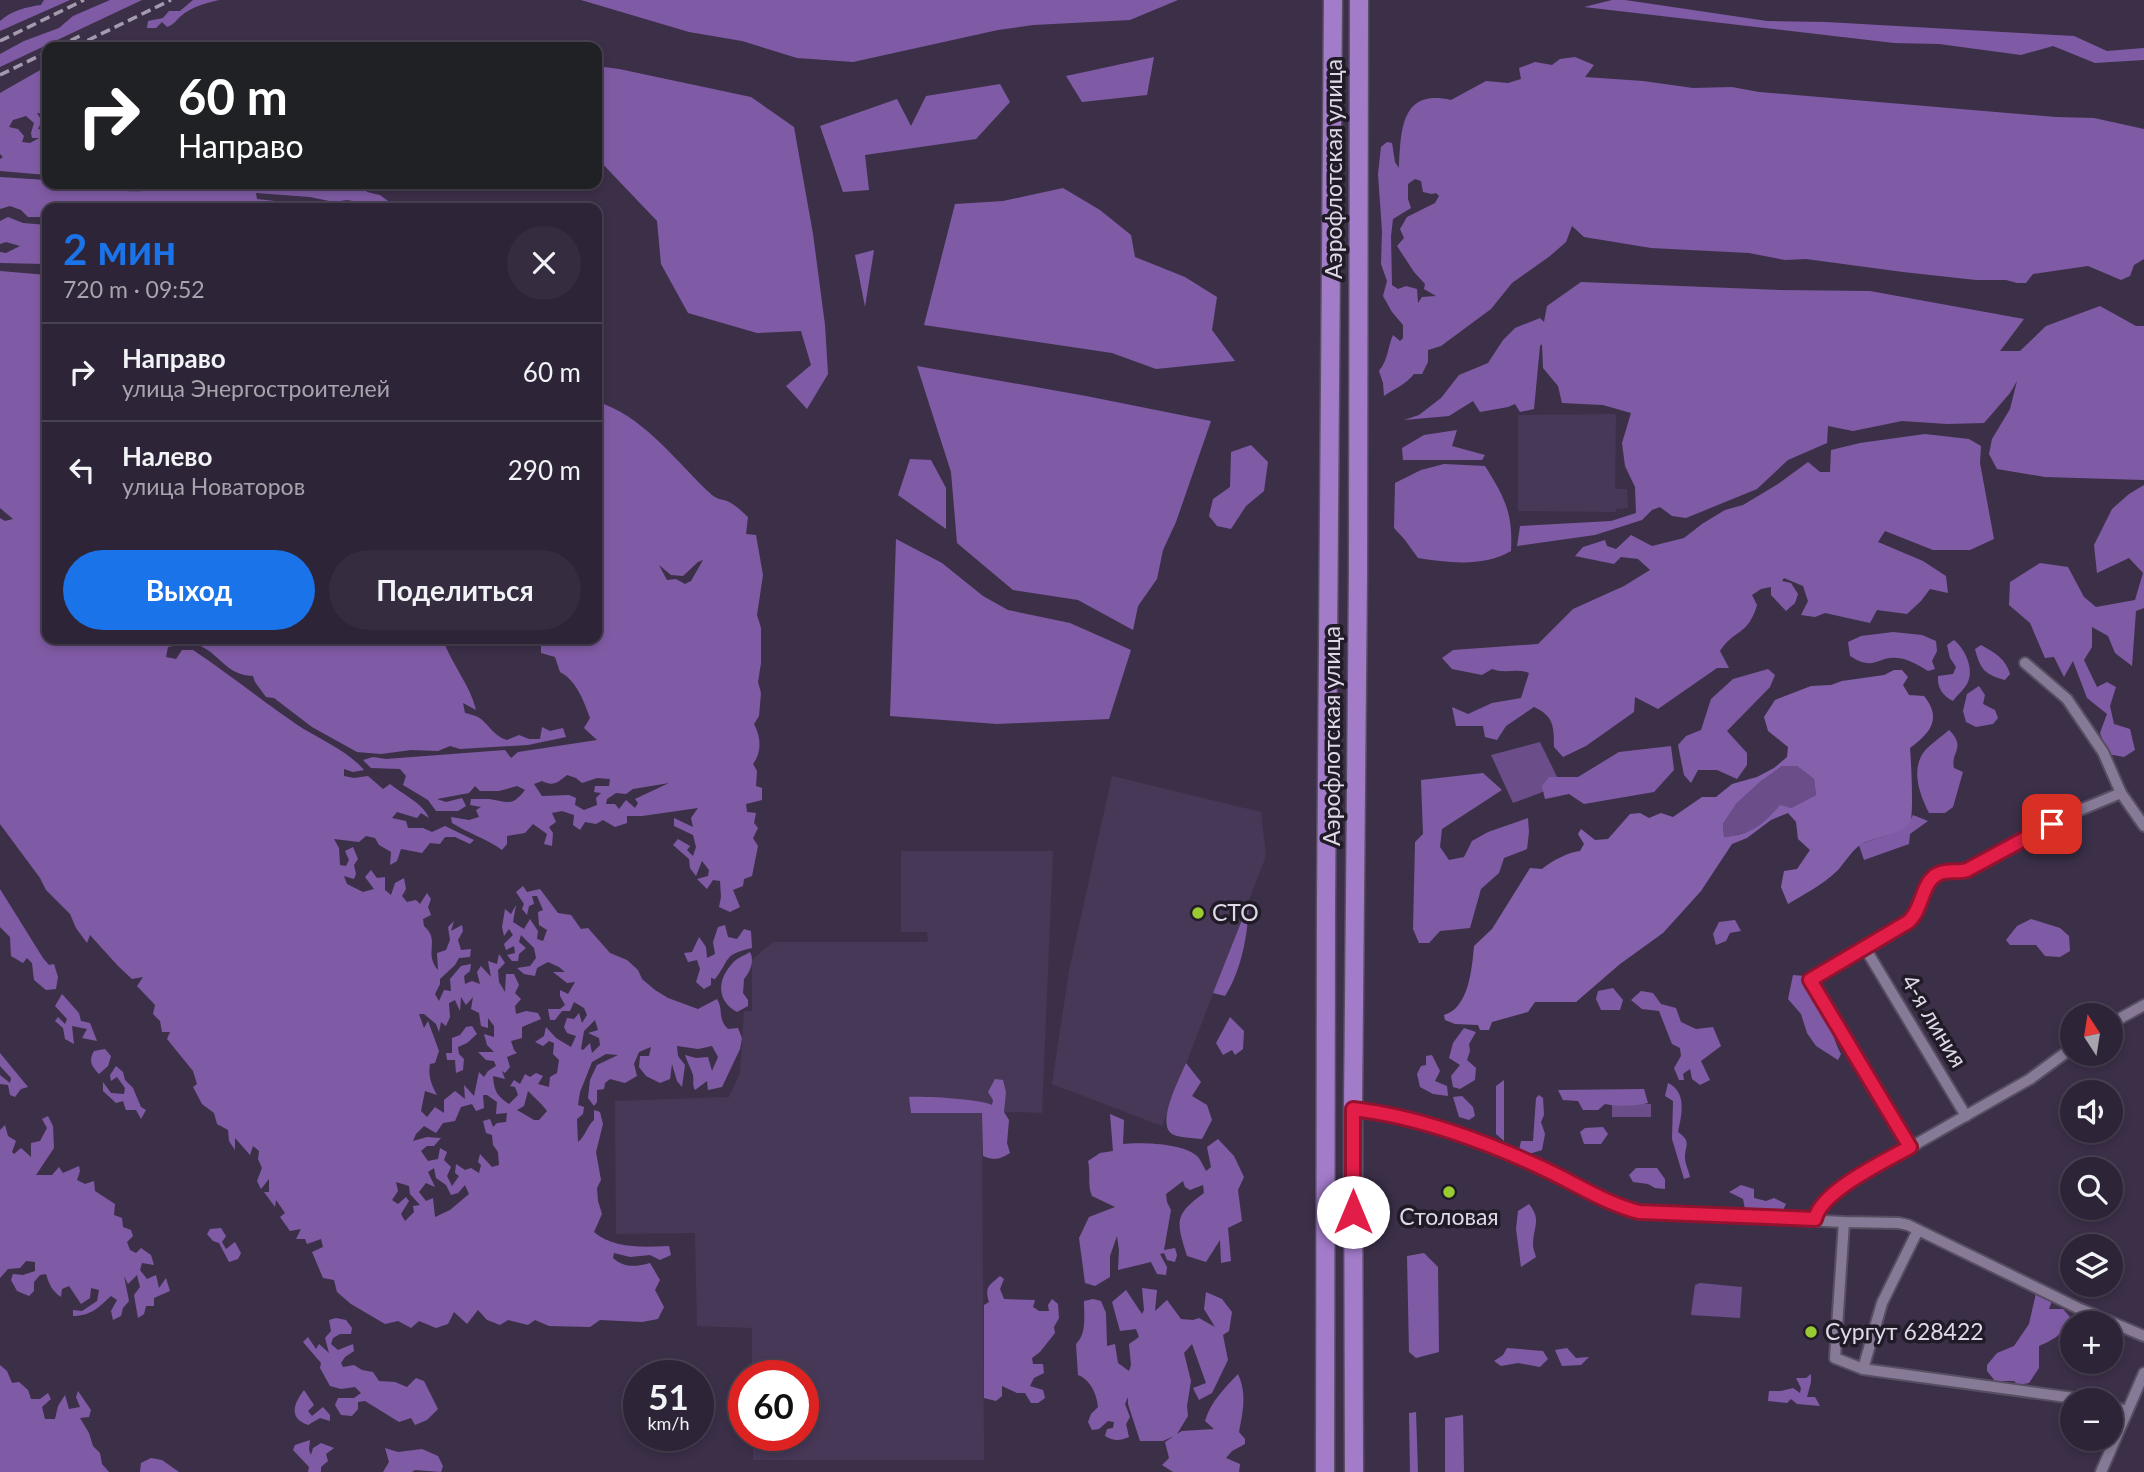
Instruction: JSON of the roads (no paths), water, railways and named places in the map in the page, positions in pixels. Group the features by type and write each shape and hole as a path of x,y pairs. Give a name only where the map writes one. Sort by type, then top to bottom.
{"main road":[{"name":"Аэрофлотская улица","path":"1325,1472 1333,0"},
{"name":"Аэрофлотская улица","path":"1354,1472 1353,1109 1359,0"}],"street":[{"path":"2025,663 2067,699 2103,752 2121,793 2144,826"},
{"path":"1910,1147 1810,980 1914,918 1927,886 1935,875 1967,870 2068,815 2121,793"},
{"name":"4-я линия","path":"1865,948 1966,1116"},
{"path":"2123,1017 2144,1005"},
{"path":"1815,1219 1823,1202 1835,1192 2030,1079 2060,1057"},
{"path":"1353,1109 1390,1114 1486,1144 1544,1168 1615,1206 1639,1212 1899,1223 2144,1336"},
{"path":"1844,1222 1835,1358 1863,1369 2060,1396"},
{"path":"1863,1369 1882,1303 1918,1230"},
{"path":"2101,1472 2144,1373"},
{"path":"2123,1410 2127,1411"}],"railway":[{"path":"0,41 84,0"},
{"path":"84,42 171,0"},
{"path":"67,42 82,35"},
{"path":"0,75 42,54"}],"place":[{"name":"СТО","path":"1198,913"},
{"name":"Столовая","path":"1449,1192"},
{"name":"Сургут 628422","path":"1811,1332"}]}
